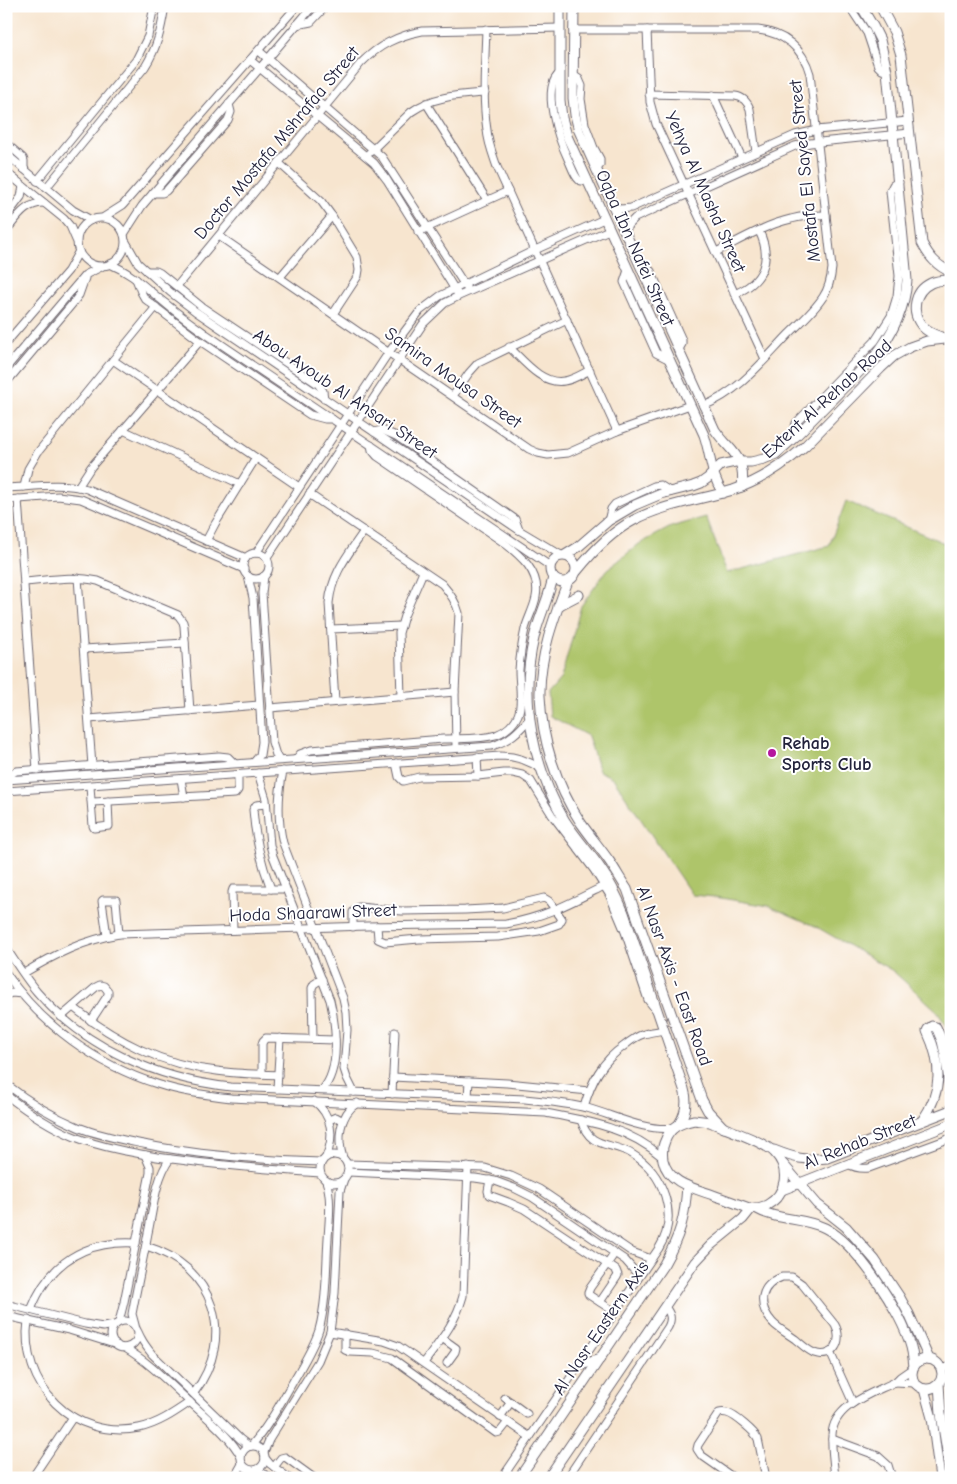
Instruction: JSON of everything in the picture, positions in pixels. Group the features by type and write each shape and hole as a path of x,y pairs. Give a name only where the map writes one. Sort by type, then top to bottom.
{"street":[{"path":"37,180 136,60 148,36 154,6"},
{"path":"46,188 145,67 159,38 165,6"},
{"path":"76,242 82,226 91,220 104,217 123,205 297,6"},
{"path":"124,234 135,215 153,193 312,6"},
{"path":"296,25 311,22 326,6"},
{"name":"Oqba Ibn Nafei Street","path":"560,6 561,109 564,127 604,220 704,435 713,474 723,492"},
{"name":"Oqba Ibn Nafei Street","path":"574,6 573,75 576,123 714,430 738,456 741,462"},
{"path":"880,6 894,32 901,55 922,244 931,259 951,272"},
{"name":"Extent Al Rehab Road","path":"563,555 578,547 608,522 635,504 701,483 721,465 729,462 751,462 776,454 795,437 893,329 903,302 907,280 901,249 899,182 887,71 880,40 873,26 854,7"},
{"name":"Doctor Mostafa Mshrafaa Street","path":"176,286 371,54 381,46 394,39 422,31 560,28"},
{"path":"486,30 485,93 487,131 491,150 618,431"},
{"name":"Mostafa El Sayed Street","path":"574,30 758,30 773,33 788,40 800,52 808,66 832,278 819,304 765,359 732,391 704,406"},
{"name":"Yehya Al Mashd Street","path":"647,30 651,109 656,124 765,359"},
{"path":"258,51 373,149 389,167 469,292"},
{"path":"250,60 366,156 381,172 459,296"},
{"path":"366,156 411,112 426,103 442,97 485,93"},
{"path":"650,94 740,97 748,104 756,152"},
{"path":"713,95 742,158"},
{"path":"426,103 488,200"},
{"path":"612,206 622,209 631,208 795,135 816,130 908,121"},
{"path":"625,235 628,225 635,218 795,146 910,133"},
{"path":"6,143 22,158 24,169"},
{"path":"6,154 73,210 91,220"},
{"path":"280,163 321,201 357,257 359,270 355,282 333,314"},
{"path":"8,175 64,219 70,226 83,258 96,266 107,265"},
{"path":"6,217 21,197 23,186"},
{"path":"418,232 508,191"},
{"path":"6,231 25,209 37,203 44,203"},
{"path":"716,252 791,218 808,215 826,215"},
{"path":"280,277 332,216"},
{"path":"6,368 85,276 120,258 126,242 124,234 117,223 104,217"},
{"path":"254,762 260,755 261,748 260,705 252,592 244,562 246,558 256,553 389,352 420,311 440,296 464,284 604,220"},
{"path":"266,558 398,358 428,318 445,304 459,296 609,230"},
{"path":"734,294 750,286 761,273 764,265 765,248 759,231"},
{"name":"Samira Mousa Street","path":"219,236 529,449 538,453 548,455 568,453 618,431 690,405"},
{"name":"Abou Ayoub Al Ansari Street","path":"126,242 138,263 170,292 195,311 519,530 563,555"},
{"path":"878,344 891,316 897,296 901,249"},
{"path":"6,343 68,270 79,252"},
{"name":"Abou Ayoub Al Ansari Street","path":"107,265 128,273 192,324 505,539 550,566"},
{"path":"147,272 156,271 160,273 202,307 318,384 323,391 324,399"},
{"path":"6,383 74,303 79,295 85,276"},
{"path":"136,279 141,292 156,308 200,340 310,415 332,419"},
{"path":"948,339 932,334 922,326 915,313 914,305 921,290 931,282 951,280"},
{"path":"903,302 914,305"},
{"path":"24,487 28,469 38,452 156,308"},
{"path":"453,396 478,363 567,320"},
{"name":"Extent Al Rehab Road","path":"577,570 599,546 633,521 656,510 742,486 768,473 792,457 894,356 910,347 927,341 948,339"},
{"path":"78,487 92,467 200,340"},
{"path":"509,347 540,375 551,381 564,382 590,370"},
{"path":"113,360 299,487"},
{"path":"124,430 240,484"},
{"path":"704,435 714,430"},
{"path":"206,541 256,458"},
{"path":"741,462 742,486"},
{"path":"6,488 58,485 78,487 246,558"},
{"path":"309,494 442,584 457,604 460,613 455,692 456,748"},
{"path":"6,500 58,496 81,499 246,572 256,579 267,574 269,566 266,558 256,553"},
{"path":"18,499 38,770"},
{"path":"335,702 329,603 332,583 364,531"},
{"path":"296,759 300,754 311,750 486,737 502,732 513,724 520,711 521,704 519,667 522,645 526,625 536,597 537,587 533,572 529,566 505,539"},
{"path":"563,555 573,559 577,570 575,575 568,581 560,582 551,574 550,566 554,559 563,555"},
{"path":"401,697 399,641 401,626 423,572"},
{"path":"264,576 263,598 273,749 279,760"},
{"name":"Al Nasr Axis - East Road","path":"553,577 530,656 528,693 534,748 566,828 600,868 618,899 686,1096 685,1111 663,1144 662,1157"},
{"path":"24,582 78,578 98,581 178,614 183,622 190,711"},
{"path":"78,578 92,766"},
{"name":"Al Nasr Axis - East Road","path":"568,581 548,638 540,695 548,749 558,778 571,806 627,888 702,1100 708,1111 724,1128"},
{"path":"558,606 578,595"},
{"path":"331,628 401,626"},
{"path":"84,649 185,643"},
{"path":"270,708 455,692"},
{"path":"89,719 260,705"},
{"path":"6,779 492,746 501,744 512,737 530,718"},
{"path":"492,746 494,748 493,756"},
{"path":"432,750 434,760"},
{"path":"6,779 16,771 219,756 228,757 234,764"},
{"path":"6,792 493,756 511,756 522,759 541,769"},
{"path":"477,757 478,776"},
{"path":"396,763 399,777 403,781 424,776 478,776 512,772 531,781 552,815 566,828 604,886 620,918 648,1000 658,1013"},
{"path":"283,771 278,814 282,843 341,992 346,1012 347,1030 344,1069 354,1092"},
{"path":"258,773 264,791 270,845 303,928 334,1015 335,1040 332,1074 322,1090"},
{"path":"91,801 235,794 238,790 238,775"},
{"path":"182,779 184,797"},
{"path":"90,786 92,826 94,828 109,826 108,801"},
{"path":"264,791 272,787 280,789"},
{"path":"266,804 256,805 254,810 258,846 271,888"},
{"name":"Hoda Shaarawi Street","path":"24,973 71,947 118,934 506,924 523,921 556,910 604,886"},
{"path":"233,930 232,891 235,889 286,889"},
{"path":"352,927 353,912 358,907 402,911 465,910 503,908 541,898 548,901 562,921 549,928 510,936 385,942 378,938 377,926"},
{"path":"107,936 102,901 104,900 116,900 118,934"},
{"path":"426,911 428,925"},
{"path":"471,925 472,938"},
{"path":"6,948 36,991 61,1017 100,1045 126,1059 185,1080 277,1089 532,1100 584,1107 644,1126 660,1129 676,1126"},
{"path":"6,973 22,994 47,1020 83,1049 111,1065 142,1079 172,1088 232,1098 546,1112 622,1132 639,1140 662,1157 670,1175 687,1186 772,1216 806,1221 824,1228 842,1241 868,1270 890,1303 908,1338 911,1347 914,1383 924,1389 932,1388 951,1376"},
{"path":"313,1039 312,988 314,984 322,979"},
{"path":"61,1017 98,986 102,985 106,987 108,995 91,1021"},
{"path":"6,995 22,994"},
{"path":"73,1007 116,1038 156,1056 188,1066 218,1071 278,1074"},
{"path":"334,1015 346,1012"},
{"path":"922,1121 932,1105 937,1087 938,1068 936,1056 927,1031 932,1026 936,1027 942,1041 951,1094"},
{"path":"584,1107 596,1076 616,1051 644,1034 664,1030"},
{"path":"392,1094 396,1032"},
{"path":"262,1074 263,1041 268,1037 335,1040"},
{"path":"277,1089 280,1038"},
{"path":"668,1042 680,1039"},
{"path":"185,1080 188,1066"},
{"path":"393,1077 515,1084 589,1091"},
{"path":"468,1096 469,1081"},
{"path":"6,1084 49,1113 78,1127 107,1136 168,1149 263,1160 324,1159 337,1155 345,1161 468,1167 497,1171 540,1189 632,1252 651,1259"},
{"path":"231,1086 232,1098"},
{"path":"6,1096 44,1122 74,1136 101,1145 170,1159 320,1173"},
{"path":"234,1478 243,1450 250,1446 260,1435 277,1410 308,1356 319,1330 325,1296 329,1212 329,1192 326,1181 320,1173 320,1167 330,1141 331,1128 329,1120 320,1106 314,1101"},
{"path":"247,1478 254,1470 262,1466 269,1440 318,1361 330,1332 335,1293 340,1191 346,1176 340,1140 343,1121 351,1107 357,1103"},
{"name":"Al Rehab Street","path":"676,1126 694,1120 702,1120 798,1159 808,1160 827,1158 951,1110"},
{"path":"329,1120 336,1117 343,1121"},
{"path":"502,1478 662,1243 668,1226 668,1206 661,1186 653,1173 638,1158 621,1149 591,1138 585,1131 581,1120"},
{"name":"Al Rehab Street","path":"753,1208 764,1206 771,1202 782,1190 951,1124"},
{"path":"639,1140 644,1126"},
{"path":"848,1164 854,1168 869,1168 951,1138"},
{"path":"765,1146 773,1151 817,1204 846,1227 875,1260 906,1308 929,1359"},
{"path":"854,1148 859,1160"},
{"path":"145,1155 148,1160 150,1173 136,1243 117,1324 111,1334 112,1338 121,1347 162,1374 230,1441 246,1468 272,1478"},
{"path":"170,1159 161,1176 132,1314 137,1329 152,1354 237,1436 250,1446 260,1448 274,1467 290,1478"},
{"path":"782,1190 785,1176 783,1164"},
{"path":"424,1363 457,1315 463,1296 468,1167"},
{"path":"326,1181 337,1182 346,1176 468,1177 490,1180 514,1188 532,1198 628,1262 639,1276"},
{"path":"490,1180 489,1194 524,1209 616,1270 618,1275 600,1302"},
{"name":"Al Nasr Eastern Axis","path":"519,1478 664,1264 682,1226 687,1186"},
{"path":"548,1478 695,1262 711,1244 743,1219 753,1208"},
{"path":"554,1229 562,1218"},
{"path":"31,1310 36,1296 44,1283 53,1272 71,1257 102,1244 136,1243"},
{"path":"146,1246 168,1254 186,1267 200,1283 213,1309 216,1330 215,1351 206,1376 194,1393"},
{"path":"615,1253 588,1290 589,1295 615,1312"},
{"path":"782,1277 792,1277 802,1284 816,1300 839,1332 836,1348 830,1352 821,1354 810,1351 770,1319 762,1303 766,1287 773,1280 782,1277"},
{"path":"6,1304 94,1326 103,1327 127,1321 137,1329 138,1336 132,1346 121,1347 69,1330 6,1316"},
{"path":"570,1476 668,1327 671,1320 670,1313 665,1307"},
{"path":"28,1320 27,1346 29,1358 36,1376 53,1402 73,1417 100,1428 130,1430 163,1420 190,1402"},
{"path":"330,1332 392,1343 401,1347 530,1437"},
{"path":"345,1334 344,1348 347,1352 373,1353 392,1358 496,1433 500,1432 508,1422"},
{"path":"442,1338 456,1348 447,1363"},
{"path":"830,1352 853,1403"},
{"path":"578,1366 600,1359"},
{"path":"835,1478 832,1433 834,1423 840,1414 853,1403 895,1382 918,1362 929,1359 934,1361 941,1369 941,1414 951,1476"},
{"path":"941,1369 951,1366"},
{"path":"438,1390 446,1379"},
{"path":"895,1382 914,1383"},
{"path":"924,1389 932,1418 940,1478"},
{"path":"500,1416 508,1400 528,1414"},
{"path":"734,1478 701,1455 697,1449 722,1412 730,1414 755,1433 766,1478"},
{"path":"32,1478 73,1417"},
{"path":"832,1438 878,1456 888,1465 892,1478"},
{"path":"274,1467 281,1458 285,1457 314,1478"}],"green space":[{"name":"Rehab Sports Club","path":"846,501 951,546 951,1032 935,1009 893,971 815,926 769,906 692,895 613,778 599,771 588,736 550,716 548,693 561,678 581,606 607,570 639,544 671,527 706,517 727,573 829,546"}],"place":[{"name":"Rehab Sports Club","path":"772,753"}]}
